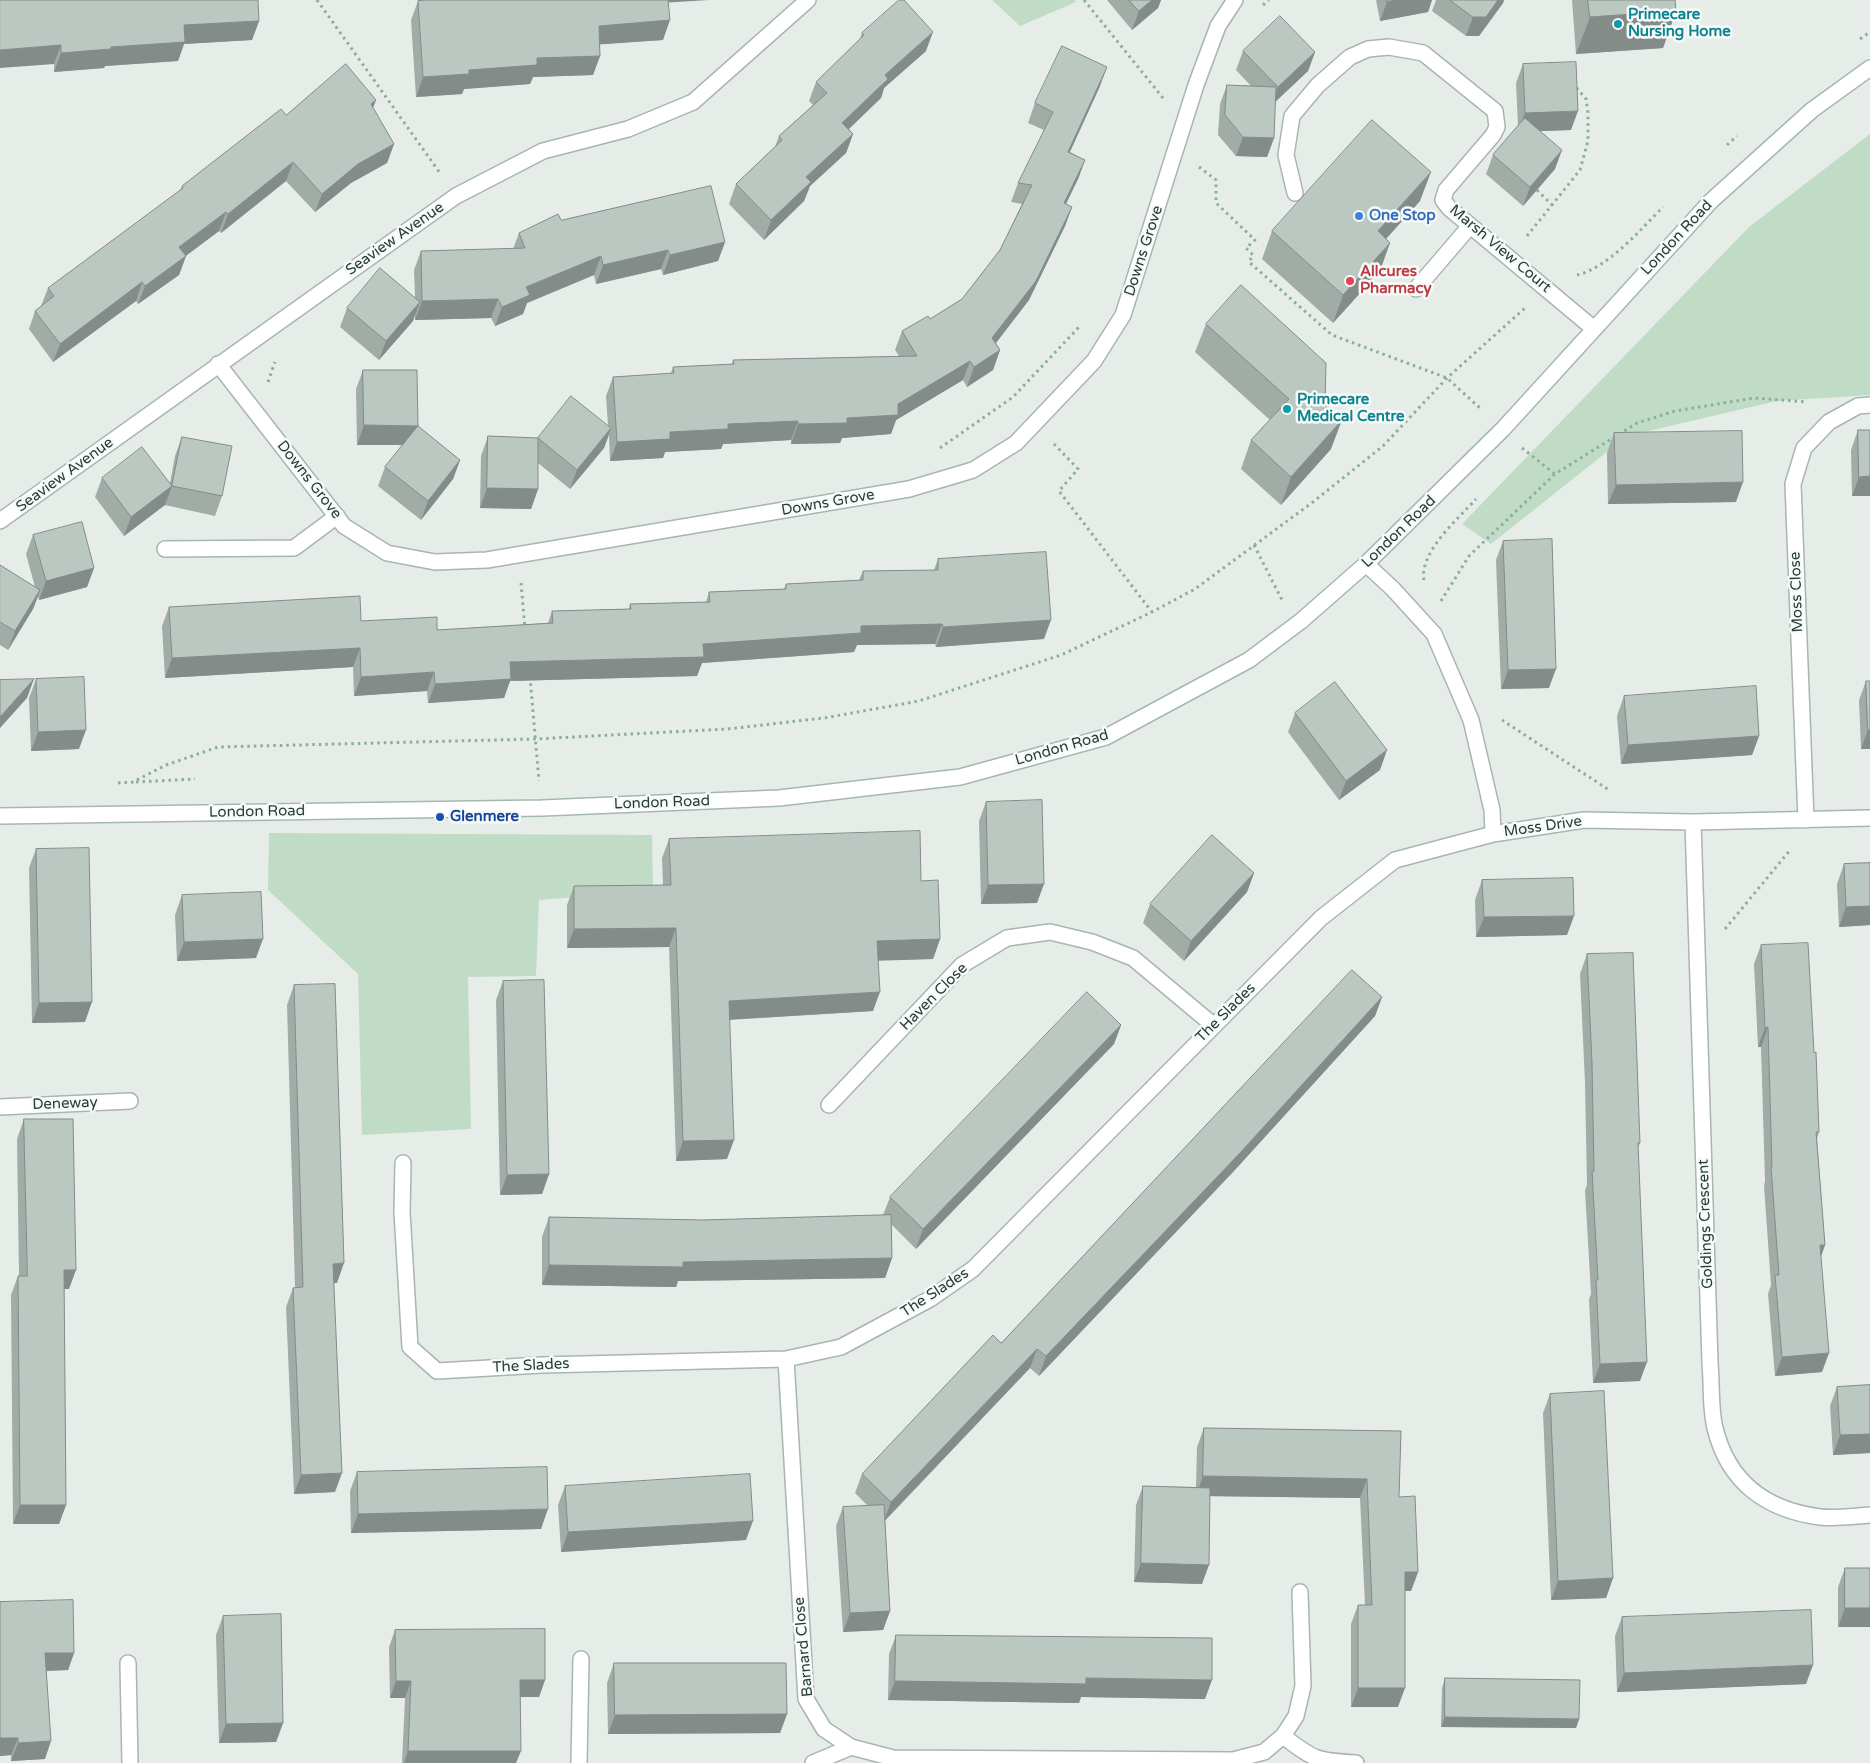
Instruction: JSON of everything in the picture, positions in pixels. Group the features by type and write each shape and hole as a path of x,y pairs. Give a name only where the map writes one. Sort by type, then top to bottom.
{"street":[{"name":"Seaview Avenue","path":"0,521 456,196 542,151 628,129 693,102 808,0"},
{"name":"Downs Grove","path":"218,364 344,526 387,553 435,562 487,560 910,489 973,470 1016,443 1094,361 1124,315 1182,129 1218,26 1235,0"},
{"name":"Marsh View Court","path":"1295,193 1286,155 1292,116 1318,85 1350,57 1368,49 1389,47 1423,53 1495,111 1497,127 1493,135 1446,190 1443,200 1470,226 1594,328"},
{"name":"London Road","path":"0,816 542,808 778,798 960,777 1106,737 1249,660 1301,621 1366,564 1504,429 1711,201 1812,110 1870,68"},
{"path":"1416,289 1470,226"},
{"name":"Moss Close","path":"1806,820 1793,484 1804,448 1829,422 1858,406 1870,405"},
{"path":"165,549 294,548 337,516"},
{"name":"Moss Drive","path":"1366,564 1393,589 1434,634 1471,720 1492,810 1493,834 1584,820 1693,822 1870,818"},
{"name":"Goldings Crescent","path":"1693,822 1714,1426 1726,1461 1748,1488 1780,1508 1822,1517 1870,1515"},
{"name":"The Slades","path":"403,1163 402,1212 410,1347 437,1371 542,1365 786,1359 840,1347 930,1299 973,1269 1213,1025 1322,918 1395,860 1493,834"},
{"name":"Haven Close","path":"829,1105 962,965 1007,938 1050,932 1092,942 1133,958 1213,1025"},
{"name":"Deneway","path":"0,1106 130,1102"},
{"name":"Barnard Close","path":"786,1359 806,1699 824,1729 851,1747 893,1758 1233,1760 1264,1752 1283,1736 1296,1716 1303,1686 1300,1592"},
{"path":"579,1763 581,1659"},
{"path":"128,1663 130,1763"},
{"path":"1283,1736 1310,1757 1328,1762 1356,1763"},
{"path":"812,1763 851,1747"}],"path":[{"path":"317,0 438,170"},
{"path":"1084,0 1162,98 1182,129 1194,163 1216,180 1216,203 1255,240 1246,248 1253,255 1249,262 1332,336 1447,378 1504,429 1522,448 1555,474"},
{"path":"1525,238 1553,206 1580,170 1588,141 1586,99 1574,84"},
{"path":"1160,107 1162,98"},
{"path":"1537,190 1553,206"},
{"path":"1518,232 1532,244"},
{"path":"133,782 182,758 218,747 535,739 727,729 824,718 919,700 1061,655 1152,612 1195,589 1254,546 1382,446 1447,378 1530,304 1549,290 1577,275 1569,270"},
{"path":"934,452 1013,397 1086,320"},
{"path":"269,388 268,381 278,358"},
{"path":"1436,609 1469,556 1555,474 1637,423 1675,411 1754,398 1811,402"},
{"path":"1034,423 1078,469 1058,491 1152,612"},
{"path":"1254,546 1284,604 1301,621"},
{"path":"518,555 526,631"},
{"path":"529,670 542,808"},
{"path":"1500,718 1614,793"},
{"path":"113,784 195,780"},
{"path":"1720,935 1795,844"}],"green space":[{"path":"992,0 1075,0 1076,2 1020,26"},
{"path":"1870,134 1870,395 1777,401 1627,436 1491,544 1462,524 1749,227"},
{"path":"269,833 652,835 653,891 539,900 536,976 468,977 471,1129 362,1135 358,974 268,890"}],"building":[{"path":"0,0 258,0 259,21 184,25 185,42 111,47 111,49 61,53 61,45 0,50"},
{"path":"668,0 670,20 599,26 600,56 537,58 537,65 469,70 469,74 423,77 418,1"},
{"path":"899,0 904,0 933,32 885,75 888,79 842,123 853,134 806,177 811,182 771,220 736,184 782,140 779,136 827,93 816,82 864,35 862,33"},
{"path":"1129,0 1152,0 1139,11"},
{"path":"1450,0 1498,0 1486,17 1473,17"},
{"path":"1588,0 1675,0 1676,11 1590,17"},
{"path":"1280,16 1315,52 1278,87 1243,51"},
{"path":"1062,46 1107,67 1068,152 1085,160 1064,203 1072,207 1036,281 992,338 1000,350 974,367 970,361 898,404 898,415 847,418 847,423 798,424 798,421 728,424 728,429 670,432 670,439 617,442 613,377 674,373 673,367 734,364 733,360 917,356 902,331 928,316 930,319 962,299 1000,250 1032,185 1018,183 1053,112 1035,103"},
{"path":"1576,62 1578,111 1525,113 1523,64"},
{"path":"346,64 376,100 371,104 394,144 358,164 322,194 293,162 228,214 226,212 179,247 186,256 145,286 142,282 60,344 35,311 54,296 48,288 183,188 182,186 281,109 286,115"},
{"path":"1227,85 1276,87 1274,138 1243,137 1225,115"},
{"path":"1525,118 1562,150 1530,187 1493,155"},
{"path":"1372,120 1431,172 1378,231 1390,243 1343,295 1272,231"},
{"path":"711,186 725,242 670,255 668,250 603,265 601,256 526,287 530,295 502,307 498,299 422,301 421,251 525,248 519,233 558,214 561,220"},
{"path":"380,268 420,302 386,341 347,308"},
{"path":"1241,285 1326,363 1325,405 1342,420 1291,477 1251,440 1289,399 1206,324"},
{"path":"363,370 417,370 418,426 364,425"},
{"path":"571,396 611,428 577,470 538,438"},
{"path":"418,426 460,460 428,501 385,467"},
{"path":"1858,430 1870,430 1870,476 1859,477"},
{"path":"1742,431 1743,482 1616,485 1614,433"},
{"path":"488,436 538,438 538,489 487,488"},
{"path":"182,437 232,446 222,496 172,486"},
{"path":"142,447 172,486 131,517 102,478"},
{"path":"82,522 94,568 46,581 33,535"},
{"path":"1552,539 1556,669 1508,670 1503,541"},
{"path":"1046,552 1051,620 943,627 942,624 861,626 861,633 703,644 704,657 510,662 511,679 435,684 434,672 361,677 360,648 172,658 169,607 360,596 361,621 437,617 437,630 553,623 552,611 631,609 630,604 710,602 709,592 786,589 786,584 863,580 863,571 938,570 938,559"},
{"path":"0,565 40,590 15,631 0,622"},
{"path":"84,677 86,730 38,732 36,679"},
{"path":"34,679 0,717 0,680"},
{"path":"1866,681 1870,681 1870,730 1868,730"},
{"path":"1335,682 1387,750 1346,781 1295,713"},
{"path":"1756,686 1759,736 1628,745 1624,696"},
{"path":"1042,800 1044,884 988,885 986,802"},
{"path":"920,831 921,881 938,880 940,939 877,941 880,992 729,1001 734,1140 683,1141 676,928 574,929 574,886 671,885 669,839"},
{"path":"1212,835 1254,873 1191,941 1150,904"},
{"path":"89,848 92,1002 39,1003 36,849"},
{"path":"1870,863 1870,906 1846,907 1844,864"},
{"path":"1573,878 1574,916 1484,917 1482,880"},
{"path":"261,892 263,939 184,942 182,895"},
{"path":"1808,943 1814,1053 1816,1052 1819,1132 1816,1132 1825,1245 1820,1245 1829,1353 1782,1357 1775,1275 1779,1275 1771,1167 1768,1027 1765,1028 1761,945"},
{"path":"1633,953 1640,1143 1638,1143 1647,1362 1600,1364 1592,1171 1594,1171 1592,1063 1587,954"},
{"path":"1352,970 1382,997 1240,1153 1046,1356 1037,1349 891,1502 862,1474 993,1335 1001,1343"},
{"path":"544,980 549,1174 507,1175 503,981"},
{"path":"335,984 344,1263 333,1264 342,1473 301,1475 293,1288 303,1287 294,985"},
{"path":"1087,992 1121,1025 923,1229 890,1197"},
{"path":"24,1119 73,1119 76,1270 64,1270 66,1505 20,1505 18,1276 27,1276"},
{"path":"891,1215 892,1258 683,1262 683,1267 549,1265 549,1217 702,1220"},
{"path":"1870,1385 1870,1434 1840,1435 1837,1387"},
{"path":"1604,1391 1613,1578 1558,1581 1550,1394"},
{"path":"1204,1428 1401,1431 1399,1497 1415,1496 1418,1572 1405,1572 1405,1688 1358,1688 1358,1605 1372,1605 1367,1479 1203,1476"},
{"path":"547,1467 548,1509 358,1514 357,1472"},
{"path":"750,1474 753,1521 568,1532 565,1486"},
{"path":"1143,1486 1210,1488 1209,1565 1141,1563"},
{"path":"884,1505 890,1611 850,1613 843,1507"},
{"path":"1845,1568 1870,1568 1870,1608 1845,1608"},
{"path":"73,1600 74,1653 45,1653 51,1741 18,1743 18,1738 0,1738 0,1602"},
{"path":"1811,1610 1813,1665 1624,1673 1622,1617"},
{"path":"281,1614 283,1723 226,1724 223,1616"},
{"path":"545,1629 545,1680 520,1680 521,1751 408,1751 411,1681 396,1681 395,1630"},
{"path":"896,1635 1212,1638 1212,1680 1086,1678 1086,1684 895,1681"},
{"path":"614,1663 786,1663 787,1714 615,1715"},
{"path":"1445,1678 1580,1680 1579,1719 1445,1717"}],"place":[{"name":"Primecare Nursing Home","path":"1618,24"},
{"name":"One Stop","path":"1359,216"},
{"name":"Allcures Pharmacy","path":"1350,281"},
{"name":"Primecare Medical Centre","path":"1287,409"},
{"name":"Glenmere","path":"440,817"}]}
